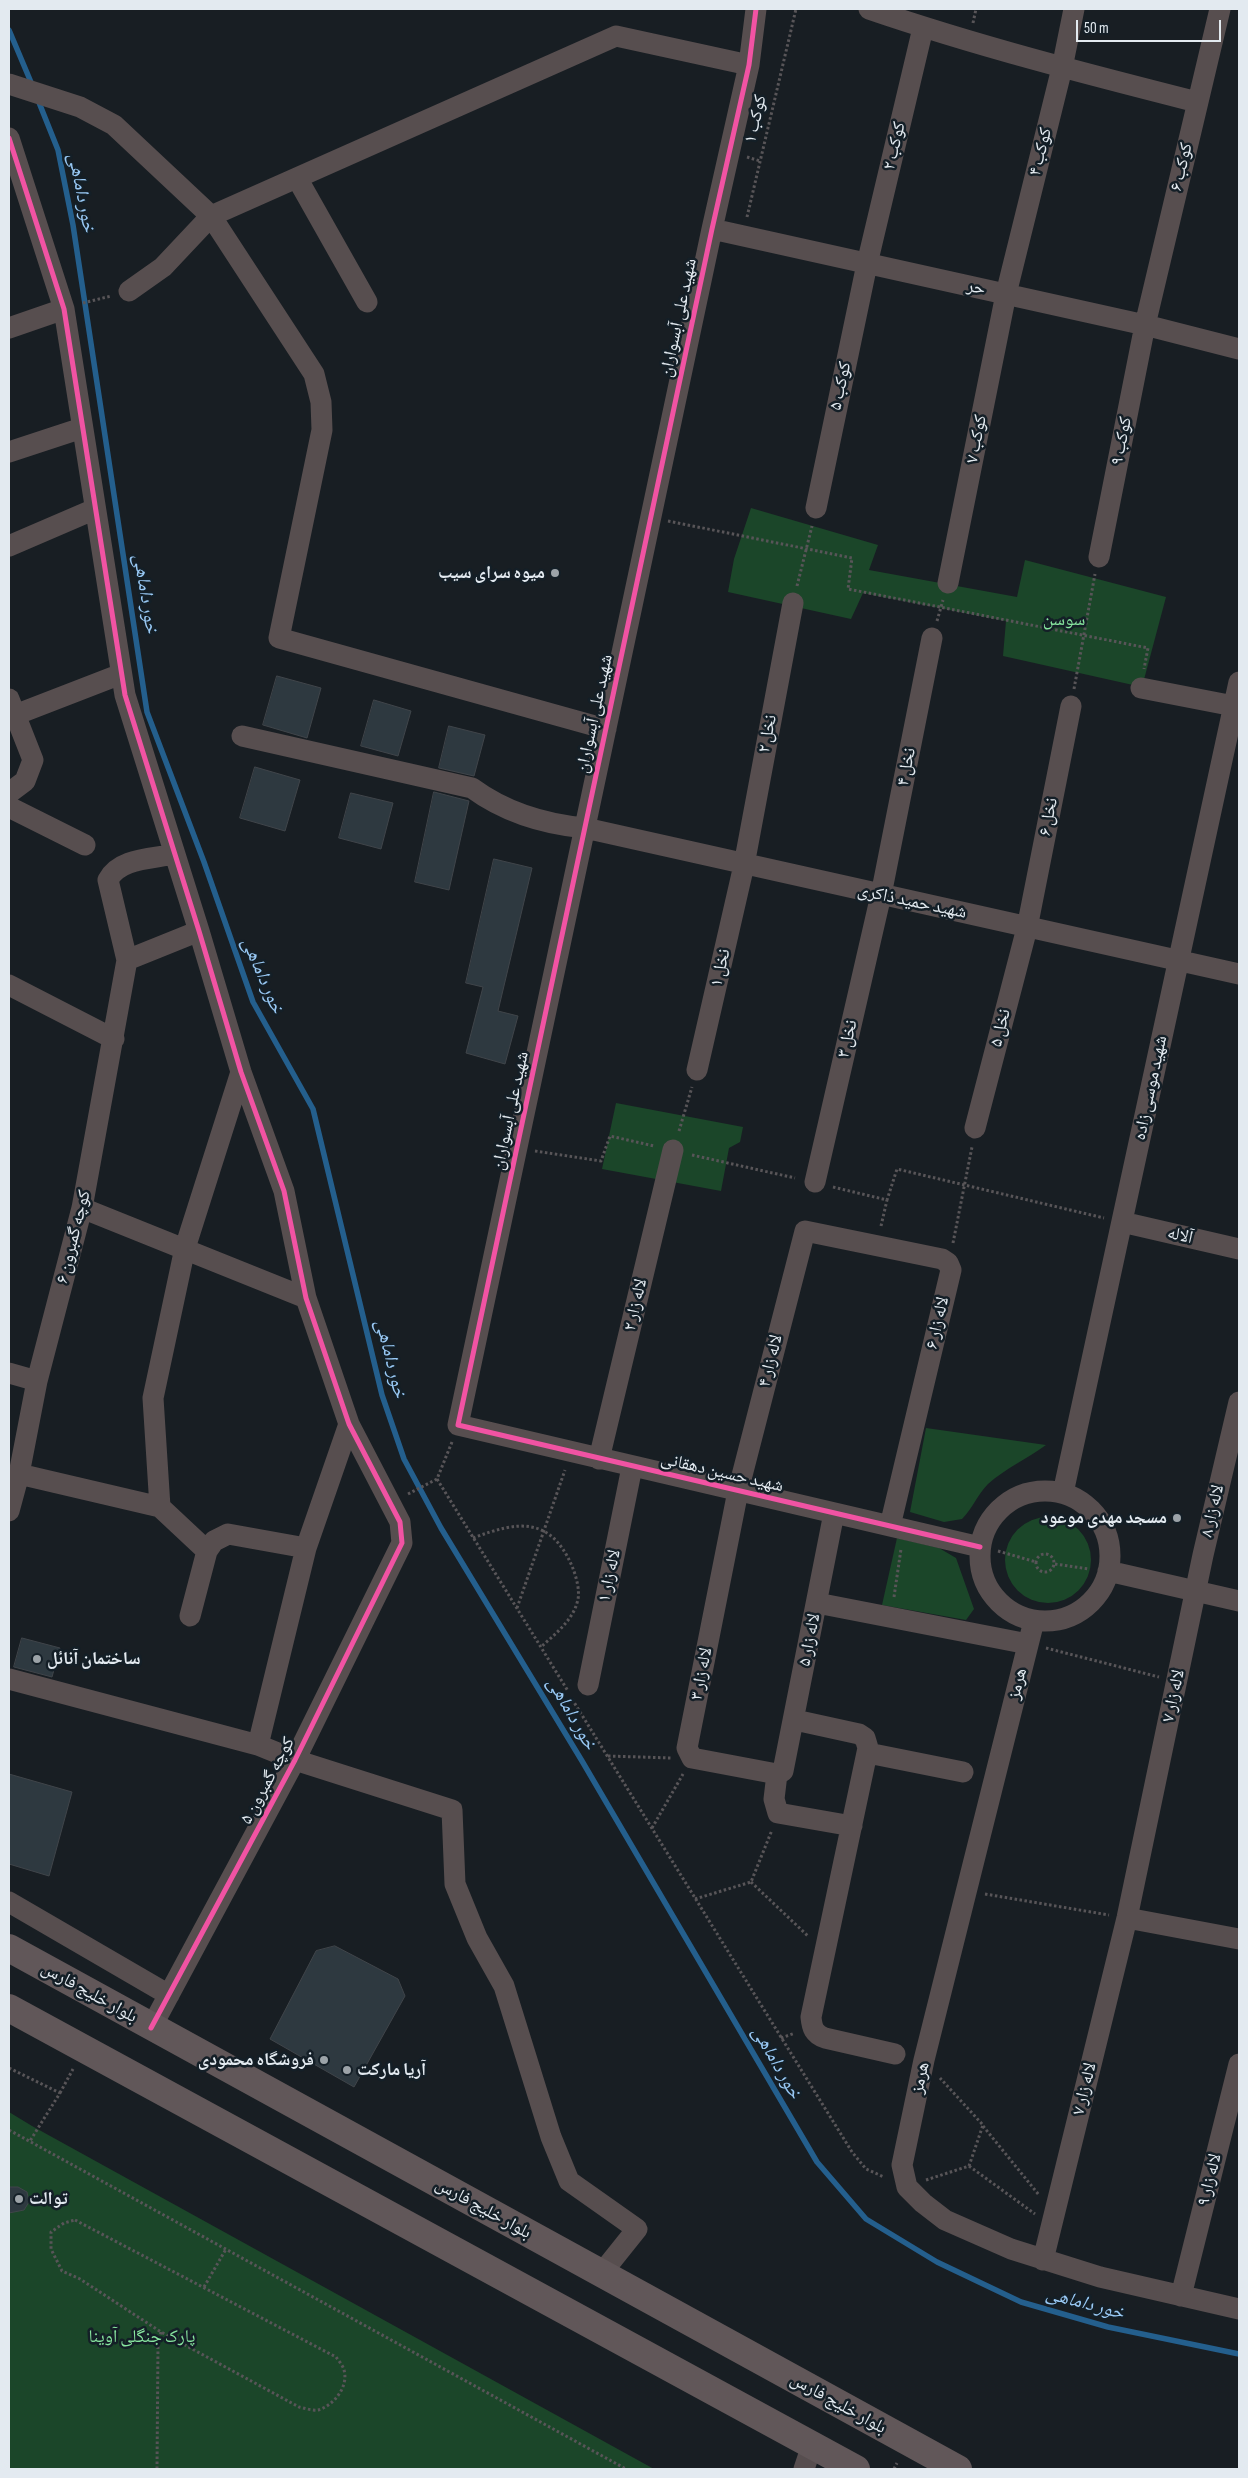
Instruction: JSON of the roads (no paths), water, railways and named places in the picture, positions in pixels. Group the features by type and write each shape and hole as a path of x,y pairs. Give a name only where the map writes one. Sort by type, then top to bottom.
{"main road":[{"name":"بلوار خلیج فارس","path":"9,1948 151,2028 958,2469"},
{"path":"9,2008 808,2457 856,2469"}],"street":[{"name":"شهید علی آبسواران","path":"458,1425 650,518 749,65 756,9"},
{"path":"869,9 923,28 1062,68 1197,102"},
{"name":"کوکب ۴","path":"1006,294 1062,68 1074,9"},
{"name":"کوکب ۶","path":"1145,325 1220,9"},
{"name":"کوکب ۲","path":"867,264 923,28"},
{"path":"129,291 163,267 211,216 616,36 749,65"},
{"path":"12,84 80,107 114,125 211,216 314,374 321,402 322,430 279,638 606,729"},
{"path":"9,138 64,309 125,695 200,931 241,1072 284,1191 306,1298 349,1424 306,1548 258,1744"},
{"path":"297,178 367,302"},
{"name":"حر","path":"712,229 1145,325 1239,349"},
{"name":"کوکب ۵","path":"816,508 867,264"},
{"name":"کوکب ۷","path":"948,583 1006,294"},
{"path":"9,328 64,309"},
{"name":"کوکب ۹","path":"1099,557 1145,325"},
{"path":"9,452 82,428"},
{"path":"9,546 95,509"},
{"name":"نخل ۲","path":"744,865 793,603"},
{"name":"نخل ۴","path":"881,895 932,638"},
{"path":"9,793 25,781 34,760 12,707 122,674"},
{"name":"شهید موسی زاده","path":"1063,1493 1179,961 1237,706 1239,682"},
{"path":"1141,688 1237,706"},
{"name":"نخل ۶","path":"1027,928 1071,706"},
{"name":"شهید حمید ذاکری","path":"242,736 472,788 488,800 526,818 585,828 1239,974"},
{"path":"9,807 85,845"},
{"path":"174,854 122,865 113,870 108,880 127,960 200,931"},
{"name":"نخل ۱","path":"697,1070 744,865"},
{"name":"نخل ۳","path":"815,1182 881,895"},
{"name":"نخل ۵","path":"975,1128 1027,928"},
{"name":"کوچه گمبرون ۶","path":"9,1511 19,1474 37,1381 82,1208 127,960"},
{"path":"9,985 114,1038"},
{"path":"160,1507 153,1398 185,1248 241,1072"},
{"name":"لاله زار ۲","path":"599,1459 673,1150"},
{"path":"82,1208 306,1298"},
{"name":"آلاله","path":"1122,1222 1239,1249"},
{"name":"لاله زار ۴","path":"738,1491 804,1231 942,1259 948,1264"},
{"name":"لاله زار ۶","path":"897,1528 951,1270 948,1264"},
{"path":"9,1373 37,1381"},
{"name":"لاله زار ۸","path":"1196,1591 1235,1437 1239,1402"},
{"name":"کوچه گمبرون ۵","path":"151,2028 295,1760 402,1543 400,1522 349,1424"},
{"name":"شهید حسین دهقانی","path":"458,1425 980,1547"},
{"name":"لاله زار ۱","path":"588,1684 632,1467"},
{"path":"19,1474 160,1507 207,1551"},
{"name":"لاله زار ۳","path":"738,1491 687,1748 692,1758 781,1770"},
{"path":"1040,1491 1063,1493 1083,1503 1099,1518 1108,1538 1106,1582 1094,1601 1077,1614 1058,1621 1034,1621 1017,1616 1000,1604 987,1587 980,1568 980,1547 987,1527 1000,1509 1019,1497 1040,1491"},
{"name":"لاله زار ۵","path":"834,1513 795,1720 774,1799 778,1813 852,1826"},
{"path":"190,1616 207,1551 214,1541 228,1534 306,1548"},
{"path":"1108,1571 1239,1601"},
{"name":"لاله زار ۷","path":"1043,2260 1127,1918 1196,1591"},
{"path":"817,1604 1028,1644"},
{"name":"هرمز","path":"1034,1621 924,2060 902,2165 907,2187 923,2203 945,2220 1043,2260"},
{"path":"9,1679 258,1744 295,1760 452,1810 455,1884 477,1938 504,1986 550,2137 569,2181 637,2229 601,2274"},
{"path":"795,1720 859,1734 868,1743 868,1753 811,2017 812,2027 818,2035 825,2038 895,2054"},
{"path":"868,1753 963,1772"},
{"path":"9,1902 169,1995"},
{"path":"1127,1918 1239,1939"},
{"name":"لاله زار ۹","path":"1181,2296 1239,2064"},
{"path":"1043,2260 1100,2277 1239,2309"}],"waterway":[{"name":"خور داماهی","path":"9,30 33,87"},
{"name":"خور داماهی","path":"38,100 58,150 73,225 147,712 204,862 253,1002 313,1109 382,1395 404,1459 441,1528 582,1761 817,2162 866,2219 937,2262 1021,2302 1108,2327 1239,2354"}],"place":[{"name":"میوه سرای سیب","path":"555,573"},
{"name":"مسجد مهدی موعود","path":"1177,1518"},
{"name":"ساختمان آنائل","path":"37,1659"},
{"name":"فروشگاه محمودی","path":"324,2060"},
{"name":"آریا مارکت","path":"347,2070"},
{"name":"توالت","path":"19,2199"}],"park label":[{"name":"سوسن","path":"1064,620"},
{"name":"پارک جنگلی آوینا","path":"142,2337"}]}
